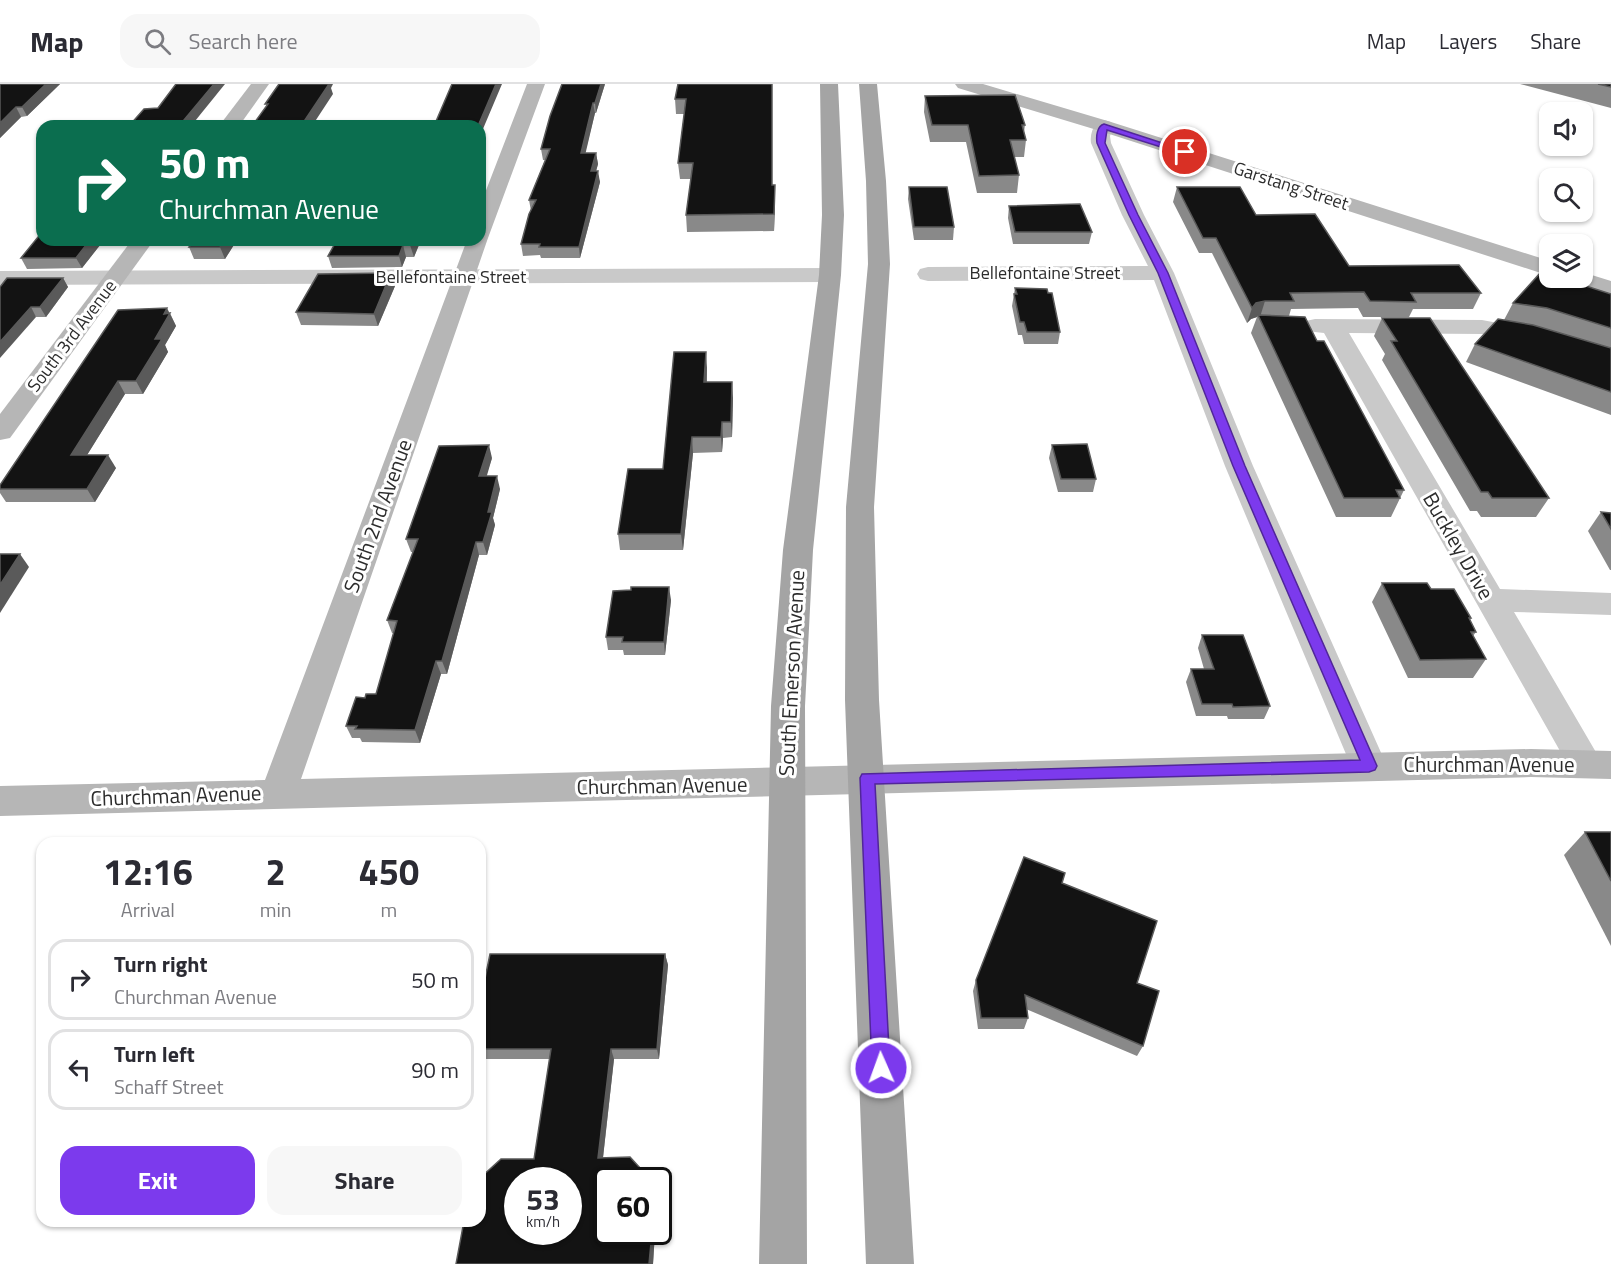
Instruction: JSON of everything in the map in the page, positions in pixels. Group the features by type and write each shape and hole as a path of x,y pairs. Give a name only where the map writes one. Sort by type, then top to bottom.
{"main road":[{"name":"South Emerson Avenue","path":"783,1264 788,706 798,550 830,275 833,214 829,84"},
{"path":"868,84 876,181 879,264 860,507 862,700 890,1264"}],"street":[{"path":"233,120 260,84"},
{"path":"486,218 536,84"},
{"name":"Garstang Street","path":"964,84 1104,126 1539,265"},
{"path":"1104,126 1100,136 1101,143 1133,215 1163,273 1239,466 1369,766"},
{"name":"South 3rd Avenue","path":"0,432 139,246"},
{"name":"South 2nd Avenue","path":"278,793 476,246"},
{"name":"Bellefontaine Street","path":"928,274 1163,273"},
{"name":"Bellefontaine Street","path":"0,278 830,275"},
{"path":"1593,283 1611,288"},
{"path":"1292,326 1504,329 1611,361"},
{"name":"Buckley Drive","path":"1333,327 1489,600 1598,765"},
{"path":"1489,600 1611,604"},
{"name":"Churchman Avenue","path":"0,801 786,783 867,778 1369,766 1598,765"}],"building":[{"path":"0,84 46,84 22,107 16,107 0,123"},
{"path":"176,84 214,84 184,120 134,120 144,109 158,108"},
{"path":"279,84 329,84 305,120 256,120 268,104 265,104"},
{"path":"452,84 496,84 481,120 437,120"},
{"path":"562,84 601,84 595,103 593,103 581,153 596,153 591,171 598,171 579,247 539,247 540,244 521,244 529,214 536,200 529,200 550,149 541,149"},
{"path":"678,84 772,84 774,214 686,215 693,163 678,163 686,99 675,99"},
{"path":"1015,95 1025,125 1022,125 1026,140 1010,140 1019,175 979,176 968,125 932,125 925,96"},
{"path":"909,187 947,187 954,227 914,227"},
{"path":"1177,187 1240,187 1256,215 1315,214 1349,266 1459,265 1481,293 1411,293 1416,302 1370,301 1364,292 1290,293 1294,301 1265,301 1256,303 1252,308 1216,238 1203,238"},
{"path":"1080,204 1092,232 1015,232 1009,206"},
{"path":"36,239 36,246 85,246 76,258 21,258"},
{"path":"190,246 221,246 220,247"},
{"path":"334,246 403,246 399,256 328,256"},
{"path":"391,273 374,314 296,312 318,274"},
{"path":"1539,274 1539,288 1592,288 1611,294 1611,328 1547,308 1513,303"},
{"path":"7,278 63,278 40,307 31,307 0,342 0,287"},
{"path":"1015,288 1047,289 1048,293 1052,293 1060,332 1027,332 1024,322 1020,322 1014,294 1017,294"},
{"path":"167,308 164,314 170,313 155,339 162,339 136,381 118,381 71,455 108,455 87,489 0,489 0,485 118,310"},
{"path":"1258,315 1305,317 1317,341 1324,341 1404,490 1396,490 1400,498 1344,498"},
{"path":"1382,318 1430,318 1549,498 1492,498 1488,492 1481,492 1391,341 1397,341"},
{"path":"1498,319 1533,325 1611,348 1611,392 1475,344"},
{"path":"674,352 706,352 704,382 732,382 731,422 722,422 721,437 692,437 681,534 618,534 628,469 663,469"},
{"path":"1087,444 1096,479 1061,479 1052,445"},
{"path":"489,445 479,476 497,476 488,512 492,512 483,542 476,542 442,661 436,661 415,730 355,729 357,726 346,726 356,697 365,698 366,694 376,694 397,621 387,620 418,539 406,539 439,446"},
{"path":"1601,512 1611,513 1611,529"},
{"path":"0,554 20,554 0,585"},
{"path":"1382,583 1427,583 1431,589 1454,589 1471,618 1469,618 1476,632 1471,632 1486,659 1420,660"},
{"path":"631,587 669,587 664,642 622,642 623,637 606,637 613,591 631,590"},
{"path":"1202,635 1243,635 1270,706 1233,707 1232,704 1202,704 1191,669 1214,669"},
{"path":"1585,832 1611,832 1611,881"},
{"path":"1024,857 1065,873 1062,883 1157,921 1137,983 1159,991 1143,1046 1025,995 1028,1018 981,1018 976,980"},
{"path":"490,954 665,954 657,1049 611,1049 598,1158 630,1157 639,1167 594,1167 594,1245 651,1245 649,1264 456,1264 463,1227 486,1227 486,1173 501,1159 534,1159 551,1049 486,1049 486,974"}],"route":[{"path":"881,1068 867,778 1369,766 1239,466 1163,273 1133,215 1100,136 1104,126 1185,152"}]}
